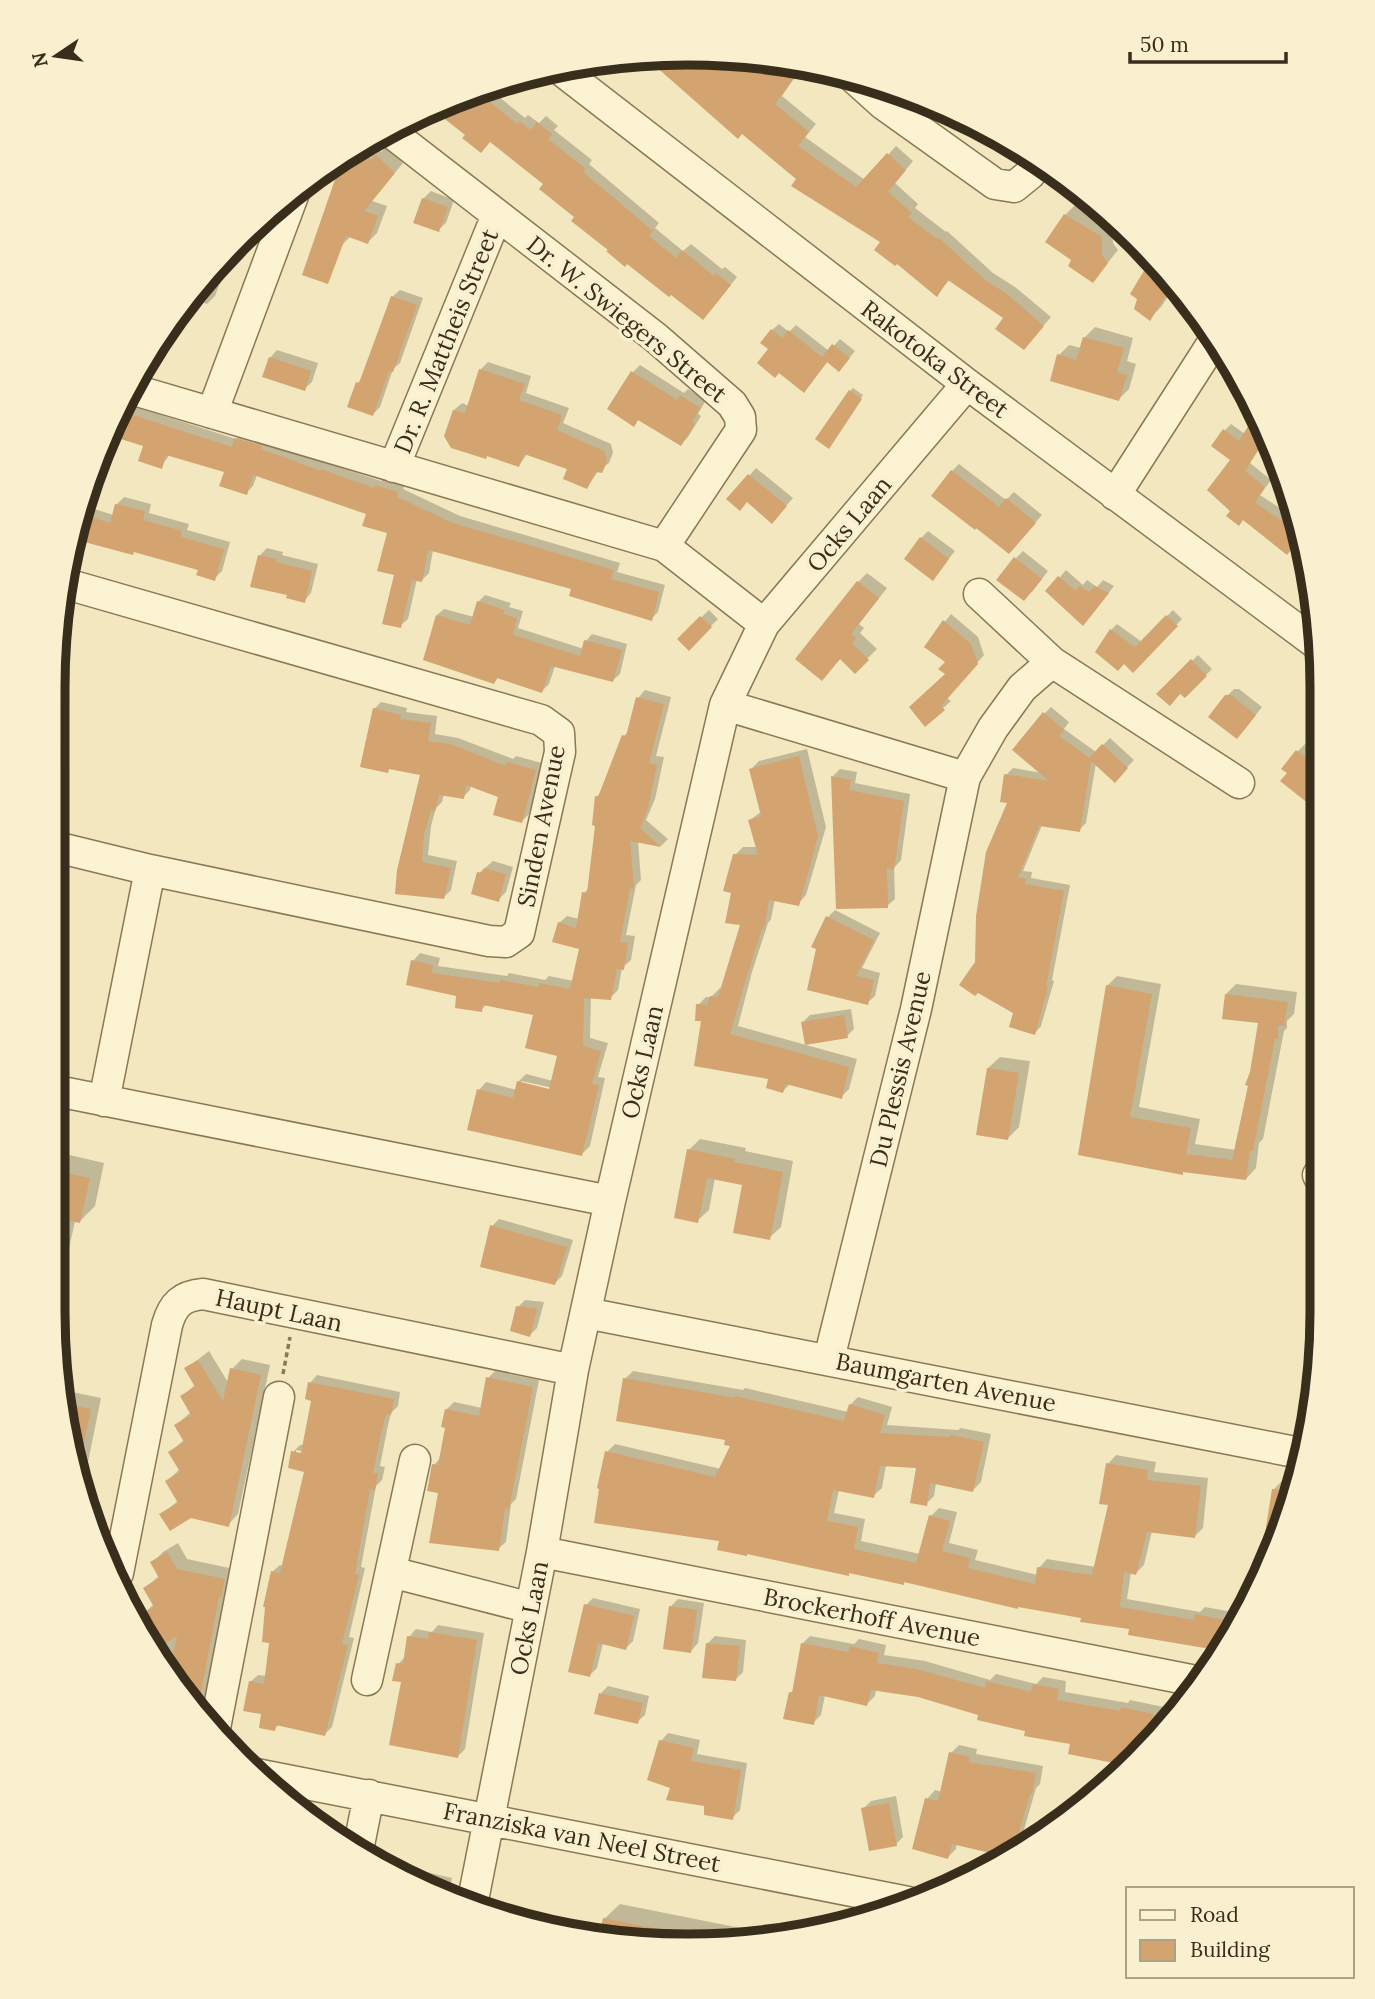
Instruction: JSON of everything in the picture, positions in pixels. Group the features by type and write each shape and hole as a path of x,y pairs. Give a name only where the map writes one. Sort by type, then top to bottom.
{"street":[{"name":"Rakotoka Street","path":"569,76 967,384 1308,638"},
{"path":"870,93 995,184 1014,187 1033,170"},
{"name":"Dr. W. Swiegers Street","path":"396,137 655,337 732,404 740,417 741,430 664,546"},
{"path":"212,413 288,210"},
{"name":"Dr. R. Mattheis Street","path":"394,467 497,215"},
{"path":"1115,495 1209,348"},
{"name":"Ocks Laan","path":"474,1896 542,1552 573,1370 725,705 764,624 967,384"},
{"path":"140,392 664,546 764,624"},
{"name":"Sinden Avenue","path":"65,849 150,870 489,941 506,942 519,933 560,752 559,733 541,720 73,586"},
{"path":"979,594 1052,662 1239,783"},
{"name":"Du Plessis Avenue","path":"829,1359 916,1009 965,777 993,728 1015,698 1052,662"},
{"path":"725,705 965,777"},
{"path":"104,1101 150,870"},
{"path":"65,1093 610,1201"},
{"name":"Haupt Laan","path":"119,1566 171,1311 179,1301 191,1295 203,1294 573,1370"},
{"name":"Baumgarten Avenue","path":"586,1313 1294,1452"},
{"path":"217,1719 279,1396"},
{"path":"367,1680 415,1460"},
{"name":"Brockerhoff Avenue","path":"542,1552 1190,1680"},
{"path":"391,1572 531,1608"},
{"name":"Franziska van Neel Street","path":"274,1777 491,1818 865,1905"},
{"path":"360,1841 369,1795"}],"path":[{"path":"279,1396 295,1313"}],"building":[{"path":"655,66 728,66 796,75 775,104 809,132 798,146 856,187 887,153 906,170 888,192 912,213 908,217 937,239 938,237 985,280 1007,294 1044,326 1024,350 995,329 1003,318 948,280 937,297 897,264 895,266 874,250 880,242 791,186 796,179 742,134 738,139"},
{"path":"485,99 517,124 519,121 531,130 537,122 552,134 548,139 586,169 583,172 653,231 649,236 676,258 682,250 714,276 716,273 731,285 703,320 627,264 625,267 571,221 574,217 539,189 543,184 490,142 481,153 462,138 465,135 441,116"},
{"path":"366,155 371,160 376,155 395,173 364,211 378,216 368,244 346,236 328,284 302,275 337,173"},
{"path":"422,198 448,207 439,232 413,223"},
{"path":"1064,214 1102,237 1102,255 1108,263 1093,283 1068,266 1071,260 1045,242"},
{"path":"1146,267 1168,292 1150,321 1134,309 1137,299 1130,294"},
{"path":"391,296 417,305 393,372 389,371 373,416 347,407 356,382 359,383"},
{"path":"771,329 782,338 788,330 822,357 832,344 850,358 839,372 827,362 804,393 779,373 775,378 757,363 768,349 760,343"},
{"path":"1083,337 1124,348 1117,372 1127,375 1119,401 1050,381 1057,354 1076,360"},
{"path":"269,357 311,371 305,391 262,377"},
{"path":"479,369 525,384 519,400 562,415 557,430 604,451 607,462 602,473 596,472 587,489 563,479 567,469 524,454 519,467 451,448 444,436 453,410 465,413"},
{"path":"631,371 677,400 680,395 700,408 692,422 695,424 681,446 638,420 634,427 607,409"},
{"path":"849,390 862,399 829,449 815,439"},
{"path":"128,414 232,447 234,438 262,446 261,449 321,471 374,488 375,485 398,492 397,497 453,523 614,570 611,579 659,592 652,621 569,596 571,589 428,550 422,582 412,580 401,628 382,624 394,575 377,571 387,533 362,526 366,514 253,475 247,495 219,486 224,472 166,455 162,469 138,461 143,446 117,438"},
{"path":"1251,422 1261,445 1245,471 1265,487 1255,503 1289,525 1294,546 1287,555 1243,520 1239,526 1226,516 1230,511 1207,490 1230,460 1211,446 1223,429 1239,441"},
{"path":"951,470 999,507 1006,498 1036,523 1009,554 931,496"},
{"path":"748,474 787,506 772,524 747,502 740,511 726,499"},
{"path":"115,504 145,511 143,520 182,531 181,537 224,549 215,581 196,575 198,570 134,552 133,555 83,542 89,516 110,523"},
{"path":"920,537 949,559 933,581 904,559"},
{"path":"258,555 312,571 305,603 286,598 287,595 250,587"},
{"path":"1014,557 1042,579 1024,601 996,580"},
{"path":"1058,576 1076,591 1079,586 1089,592 1095,586 1109,593 1083,626 1045,591"},
{"path":"857,581 879,598 851,634 856,638 852,644 869,660 855,674 840,659 822,681 795,659"},
{"path":"477,601 505,610 503,614 517,618 513,635 580,656 584,640 622,650 613,682 551,666 542,693 497,678 494,684 423,660 436,615 470,625"},
{"path":"1166,615 1178,626 1133,673 1124,664 1118,671 1095,652 1110,629 1135,647"},
{"path":"700,616 712,627 689,651 677,639"},
{"path":"943,620 971,644 978,664 941,706 945,710 925,727 909,707 945,674 938,669 945,662 924,647"},
{"path":"1191,659 1207,676 1185,698 1180,694 1170,706 1156,694"},
{"path":"1225,695 1231,695 1256,715 1237,739 1208,717"},
{"path":"636,697 664,704 649,763 657,765 648,808 640,828 661,847 630,841 634,889 630,888 620,942 628,943 624,970 617,969 611,1000 584,998 583,1046 601,1051 592,1084 599,1085 582,1156 467,1130 477,1089 513,1098 517,1081 549,1089 557,1056 525,1048 533,1015 483,1005 482,1012 455,1008 456,996 406,985 411,960 433,965 432,973 539,987 539,983 570,989 579,949 552,942 558,922 576,928 582,892 587,893 595,826 592,825 595,796 598,797 622,735 626,736"},
{"path":"373,708 401,715 400,719 431,723 428,741 451,744 506,766 507,762 536,770 522,823 493,815 498,797 466,785 464,799 439,795 424,834 422,862 451,868 444,899 395,894 397,870 420,775 389,769 388,773 360,767"},
{"path":"1043,712 1064,730 1059,736 1089,758 1102,744 1128,768 1115,783 1091,761 1080,832 1039,826 1018,877 1026,879 1025,884 1064,891 1048,987 1035,1035 1009,1027 1013,1013 978,993 975,996 959,985 975,962 976,916 986,852 1007,803 1000,802 1004,774 1049,781 1012,750"},
{"path":"1296,750 1306,758 1310,753 1310,805 1280,781 1287,773 1281,769"},
{"path":"799,756 818,836 799,906 769,900 764,929 730,1034 849,1067 842,1099 786,1084 783,1093 766,1088 768,1079 694,1066 701,1021 695,1021 696,1004 707,1005 710,996 718,997 740,925 725,923 731,893 723,891 733,854 758,855 748,820 761,816 749,769"},
{"path":"831,776 851,780 849,790 904,801 894,870 887,868 888,908 836,909"},
{"path":"484,868 506,874 499,902 471,894 477,872 482,873"},
{"path":"826,916 874,940 856,976 874,980 868,1005 807,990 816,949 811,947"},
{"path":"1106,985 1152,994 1130,1117 1191,1128 1186,1154 1232,1160 1258,1023 1222,1019 1225,994 1288,1002 1284,1026 1278,1026 1278,1039 1275,1039 1246,1180 1183,1172 1183,1175 1078,1155"},
{"path":"844,1015 848,1038 805,1045 801,1022"},
{"path":"987,1068 1019,1073 1008,1140 976,1135"},
{"path":"687,1149 783,1172 770,1240 733,1233 742,1185 707,1178 698,1223 674,1218"},
{"path":"65,1173 90,1178 80,1223 65,1220"},
{"path":"490,1225 567,1247 555,1285 480,1267"},
{"path":"516,1306 537,1309 530,1337 510,1331"},
{"path":"198,1360 223,1401 230,1368 261,1375 229,1527 191,1518 170,1531 159,1514 178,1503 165,1481 180,1472 168,1452 184,1442 174,1425 191,1415 180,1396 195,1387 184,1368"},
{"path":"486,1377 533,1387 509,1509 505,1508 499,1551 429,1543 438,1493 427,1491 432,1464 438,1465 445,1428 441,1427 445,1409 479,1416"},
{"path":"623,1378 735,1396 844,1421 849,1404 885,1415 880,1433 951,1435 984,1442 973,1492 930,1483 927,1506 910,1503 916,1468 880,1466 874,1498 833,1490 827,1521 858,1527 854,1549 916,1563 929,1515 950,1521 942,1551 970,1558 968,1568 1035,1584 1037,1567 1092,1575 1108,1505 1099,1504 1106,1463 1148,1470 1147,1480 1201,1486 1195,1538 1147,1532 1136,1575 1124,1572 1120,1607 1194,1620 1195,1614 1228,1621 1210,1649 1128,1635 1129,1629 1080,1622 1081,1618 1018,1609 904,1582 904,1585 849,1573 849,1576 717,1550 719,1541 594,1523 597,1488 605,1451 715,1477 730,1446 724,1445 725,1440 616,1421"},
{"path":"308,1382 394,1399 391,1415 386,1414 373,1473 378,1474 375,1490 370,1489 355,1574 359,1575 342,1644 348,1645 325,1736 276,1725 275,1731 259,1728 261,1714 243,1711 249,1681 264,1684 269,1643 262,1642 263,1607 271,1571 280,1573 304,1472 288,1468 291,1451 301,1453 311,1401 305,1399"},
{"path":"72,1405 91,1409 82,1454"},
{"path":"1272,1489 1284,1491 1277,1512 1262,1552"},
{"path":"167,1552 177,1569 225,1579 219,1597 200,1699 172,1660 177,1636 162,1645 143,1613 154,1607 143,1588 159,1578 150,1562"},
{"path":"584,1604 634,1616 626,1650 598,1643 590,1677 568,1672"},
{"path":"669,1606 697,1610 691,1653 663,1649"},
{"path":"429,1632 477,1640 458,1758 389,1745 401,1682 392,1681 396,1663 403,1664 407,1636 428,1639"},
{"path":"706,1643 740,1646 736,1681 702,1678"},
{"path":"801,1643 848,1652 850,1646 879,1653 877,1663 916,1669 985,1688 986,1681 1031,1692 1033,1684 1059,1689 1057,1700 1120,1711 1121,1707 1153,1714 1151,1728 1116,1763 1068,1754 1070,1744 1024,1736 1025,1731 977,1720 978,1715 918,1697 871,1690 867,1706 819,1695 814,1725 783,1719 789,1692 792,1693"},
{"path":"599,1693 643,1703 638,1724 594,1714"},
{"path":"659,1740 694,1748 691,1761 741,1770 733,1820 704,1815 704,1806 666,1800 670,1788 647,1780"},
{"path":"949,1752 970,1757 969,1762 1036,1773 1017,1840 994,1854 952,1844 948,1859 912,1849 925,1798 938,1801"},
{"path":"889,1803 897,1846 869,1851 861,1808"},
{"path":"603,1918 673,1934 647,1933 601,1928"}]}
